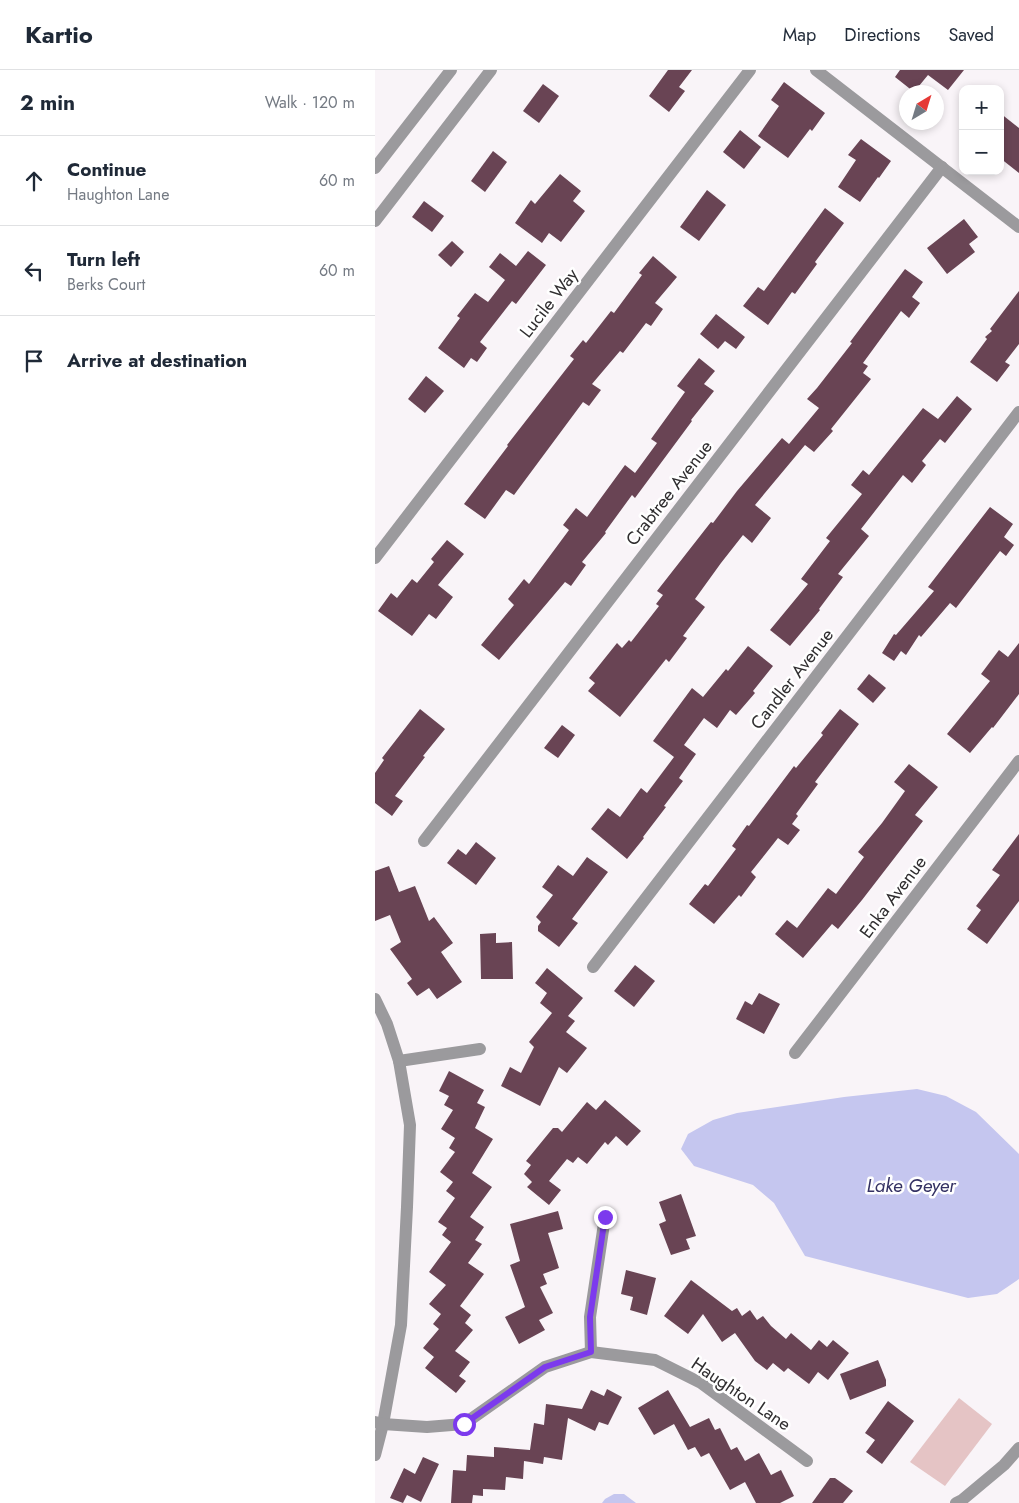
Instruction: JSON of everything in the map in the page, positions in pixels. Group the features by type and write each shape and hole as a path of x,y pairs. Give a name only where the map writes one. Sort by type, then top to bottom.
{"street":[{"path":"375,168 451,70"},
{"name":"Lucile Way","path":"375,558 750,70"},
{"path":"816,70 1019,227"},
{"path":"375,220 486,72"},
{"name":"Crabtree Avenue","path":"424,841 942,167"},
{"name":"Candler Avenue","path":"593,967 1019,412"},
{"name":"Enka Avenue","path":"795,1053 1019,761"},
{"path":"375,999 387,1024 399,1061 410,1126 401,1325 379,1423 375,1455"},
{"path":"399,1061 480,1049"},
{"path":"591,1352 590,1317 605,1217"},
{"name":"Haughton Lane","path":"379,1423 427,1427 464,1424 545,1367 591,1352 655,1360 686,1375 701,1383 807,1461"},
{"path":"956,1503 1004,1465 1019,1448"}],"shaded area":[{"path":"959,1398 992,1424 945,1486 910,1462"}],"water":[{"name":"Lake Geyer","path":"917,1089 946,1096 976,1112 1019,1154 1019,1279 997,1294 968,1298 805,1256 774,1203 753,1185 694,1166 681,1149 688,1134 713,1120 737,1113 844,1097"},
{"path":"614,1494 624,1494 636,1503 602,1503"}],"building":[{"path":"668,70 692,70 679,87 685,91 669,112 649,96"},
{"path":"900,70 964,70 948,90 944,85 928,75 920,85 905,85 895,77"},
{"path":"784,82 825,113 788,158 758,136 779,106 771,100"},
{"path":"543,84 559,96 539,123 523,111"},
{"path":"1004,116 1019,128 1019,173 1004,161"},
{"path":"740,130 761,147 744,169 723,152"},
{"path":"861,139 891,161 860,202 838,187 856,160 848,155"},
{"path":"493,151 507,162 485,192 471,181"},
{"path":"560,174 581,191 573,201 585,211 561,242 549,233 542,243 515,223 531,200 535,204"},
{"path":"707,190 726,205 699,241 680,227"},
{"path":"424,201 444,216 432,232 412,217"},
{"path":"825,208 844,223 815,262 817,264 795,294 792,292 768,325 743,306 758,287 764,291"},
{"path":"964,219 978,237 969,244 975,252 947,274 927,248"},
{"path":"452,241 464,252 451,267 438,255"},
{"path":"528,251 546,265 516,304 512,301 480,342 487,348 477,362 471,358 464,368 438,348 460,318 457,316 475,293 488,302 505,280 489,267 500,253 516,266"},
{"path":"653,256 677,277 655,303 663,309 651,326 646,323 623,353 620,351 592,384 601,390 589,406 583,402 514,495 506,490 485,519 464,504 574,359 570,356 583,340 586,343 611,311 614,313 642,275 639,273"},
{"path":"905,269 923,282 912,297 920,303 909,318 901,311 863,363 868,366 863,373 871,379 831,429 833,431 814,452 805,445 755,505 771,518 752,543 743,535 721,563 695,599 705,607 683,636 687,638 669,662 666,659 620,717 588,691 595,683 589,678 617,643 622,648 629,640 631,642 659,606 656,604 663,595 657,591 711,522 713,523 737,491 782,438 789,444 819,408 807,399 852,343 850,342"},
{"path":"1019,291 1019,344 1005,362 1010,365 997,382 970,362 987,339 985,337 992,331 990,329"},
{"path":"716,314 745,337 736,349 725,341 718,349 700,334"},
{"path":"699,358 715,371 704,384 714,391 635,498 632,495 606,533 582,562 586,565 571,586 565,582 499,660 481,645 514,605 508,599 524,579 529,584 569,530 563,525 576,508 587,517 625,465 635,473 657,443 651,439 685,392 677,386"},
{"path":"426,376 444,391 425,413 408,399"},
{"path":"957,396 972,409 945,443 940,439 922,461 926,465 912,483 903,475 861,529 869,536 838,574 843,577 820,610 790,646 770,630 808,584 801,579 830,541 826,538 862,494 851,485 863,470 869,475 923,408 938,419"},
{"path":"990,507 1013,524 1004,537 1014,545 1006,556 1000,551 956,608 950,603 921,637 919,635 906,655 901,651 894,661 882,653 894,634 896,635 934,591 928,587"},
{"path":"447,540 464,554 438,585 453,597 436,619 429,614 412,636 378,611 391,593 397,598 412,579 417,583 434,562 431,559"},
{"path":"1019,643 1019,694 993,728 970,753 947,734 990,681 981,674 999,650 1008,657"},
{"path":"748,646 773,666 753,691 755,693 736,715 730,710 717,728 704,718 684,745 696,754 679,778 683,781 664,806 666,807 644,838 627,859 591,829 608,808 620,817 641,788 647,793 674,757 653,741 692,688 703,697 726,669 728,671"},
{"path":"869,674 886,688 873,703 857,689"},
{"path":"420,709 445,729 395,796 403,801 392,816 375,803 375,773 384,760 382,758"},
{"path":"840,709 859,724 815,782 818,784 796,814 798,816 792,824 800,830 788,845 778,838 751,872 756,877 741,897 739,895 714,924 689,904 705,884 708,886 736,849 732,846 747,825 749,826 794,766 796,768 823,735 821,733"},
{"path":"562,725 575,735 558,758 544,748"},
{"path":"909,764 938,787 915,815 923,821 838,929 832,924 803,958 775,934 787,920 797,928 828,888 836,894 864,857 858,852 905,791 894,782"},
{"path":"1019,834 1019,901 987,944 967,929 981,910 976,906 1000,875 992,870"},
{"path":"476,842 496,858 476,885 447,863 458,849 466,855"},
{"path":"587,857 608,872 572,919 578,923 559,947 538,931 538,926 541,922 536,917 553,895 542,887 558,865 573,876"},
{"path":"389,866 399,892 415,886 429,921 434,917 453,943 441,952 462,982 437,999 429,988 417,996 407,983 412,979 390,949 401,942 390,915 375,921 375,871"},
{"path":"496,933 496,943 512,942 513,979 481,979 480,934"},
{"path":"635,965 655,981 634,1007 614,991"},
{"path":"547,968 583,998 568,1016 575,1021 566,1032 587,1048 567,1073 559,1067 540,1106 501,1086 510,1067 521,1073 534,1047 529,1042 552,1013 540,1003 547,993 535,983"},
{"path":"759,993 780,1004 764,1034 736,1019 745,1001 752,1005"},
{"path":"449,1071 484,1090 477,1103 485,1107 475,1128 493,1139 472,1173 492,1187 470,1217 484,1227 475,1240 482,1244 468,1263 484,1274 460,1306 471,1315 465,1323 473,1330 455,1351 470,1362 459,1376 466,1381 456,1393 425,1368 434,1357 423,1348 439,1329 433,1324 441,1314 429,1304 446,1285 429,1272 451,1242 442,1235 447,1228 438,1222 455,1198 446,1191 453,1182 440,1172 455,1152 449,1148 455,1138 441,1129 453,1110 444,1105 449,1096 439,1091"},
{"path":"605,1100 641,1131 627,1146 616,1136 608,1145 605,1142 587,1164 578,1157 573,1163 567,1159 549,1181 561,1190 549,1205 527,1187 532,1182 524,1174 531,1165 526,1161 553,1128 558,1128 562,1132 587,1102 596,1110"},
{"path":"681,1194 696,1236 686,1239 690,1249 671,1255 659,1224 666,1221 659,1202"},
{"path":"558,1211 563,1229 548,1233 559,1268 543,1274 547,1284 540,1287 553,1313 539,1320 545,1330 519,1344 505,1317 525,1307 510,1265 520,1261 510,1224"},
{"path":"626,1270 656,1278 647,1315 630,1310 633,1297 621,1294"},
{"path":"691,1280 732,1311 737,1308 742,1316 750,1310 757,1320 763,1316 786,1339 791,1333 811,1350 819,1340 827,1347 833,1340 849,1353 828,1380 818,1372 809,1384 788,1368 784,1372 773,1363 767,1370 755,1361 735,1333 722,1342 703,1314 688,1334 664,1316"},
{"path":"878,1360 886,1380 886,1386 850,1400 840,1374"},
{"path":"607,1389 622,1397 608,1425 599,1422 595,1431 568,1418 562,1460 544,1457 543,1464 524,1461 523,1479 506,1477 505,1490 483,1489 483,1496 473,1495 472,1503 451,1503 453,1470 466,1471 467,1455 494,1457 494,1447 530,1450 534,1423 544,1425 546,1404 582,1409 591,1390 604,1396"},
{"path":"668,1390 690,1427 709,1418 715,1430 720,1428 731,1450 737,1447 745,1461 759,1453 771,1475 781,1470 794,1496 780,1503 756,1503 745,1482 730,1490 709,1453 701,1457 695,1447 688,1450 674,1424 654,1435 638,1408"},
{"path":"888,1401 914,1421 882,1464 866,1452 875,1440 865,1433"},
{"path":"423,1457 439,1464 421,1502 407,1495 403,1503 390,1498 404,1468 415,1474"},
{"path":"830,1478 835,1478 853,1491 843,1503 812,1503"}],"route":[{"path":"464,1424 545,1367 591,1352 590,1317 605,1217"}]}
